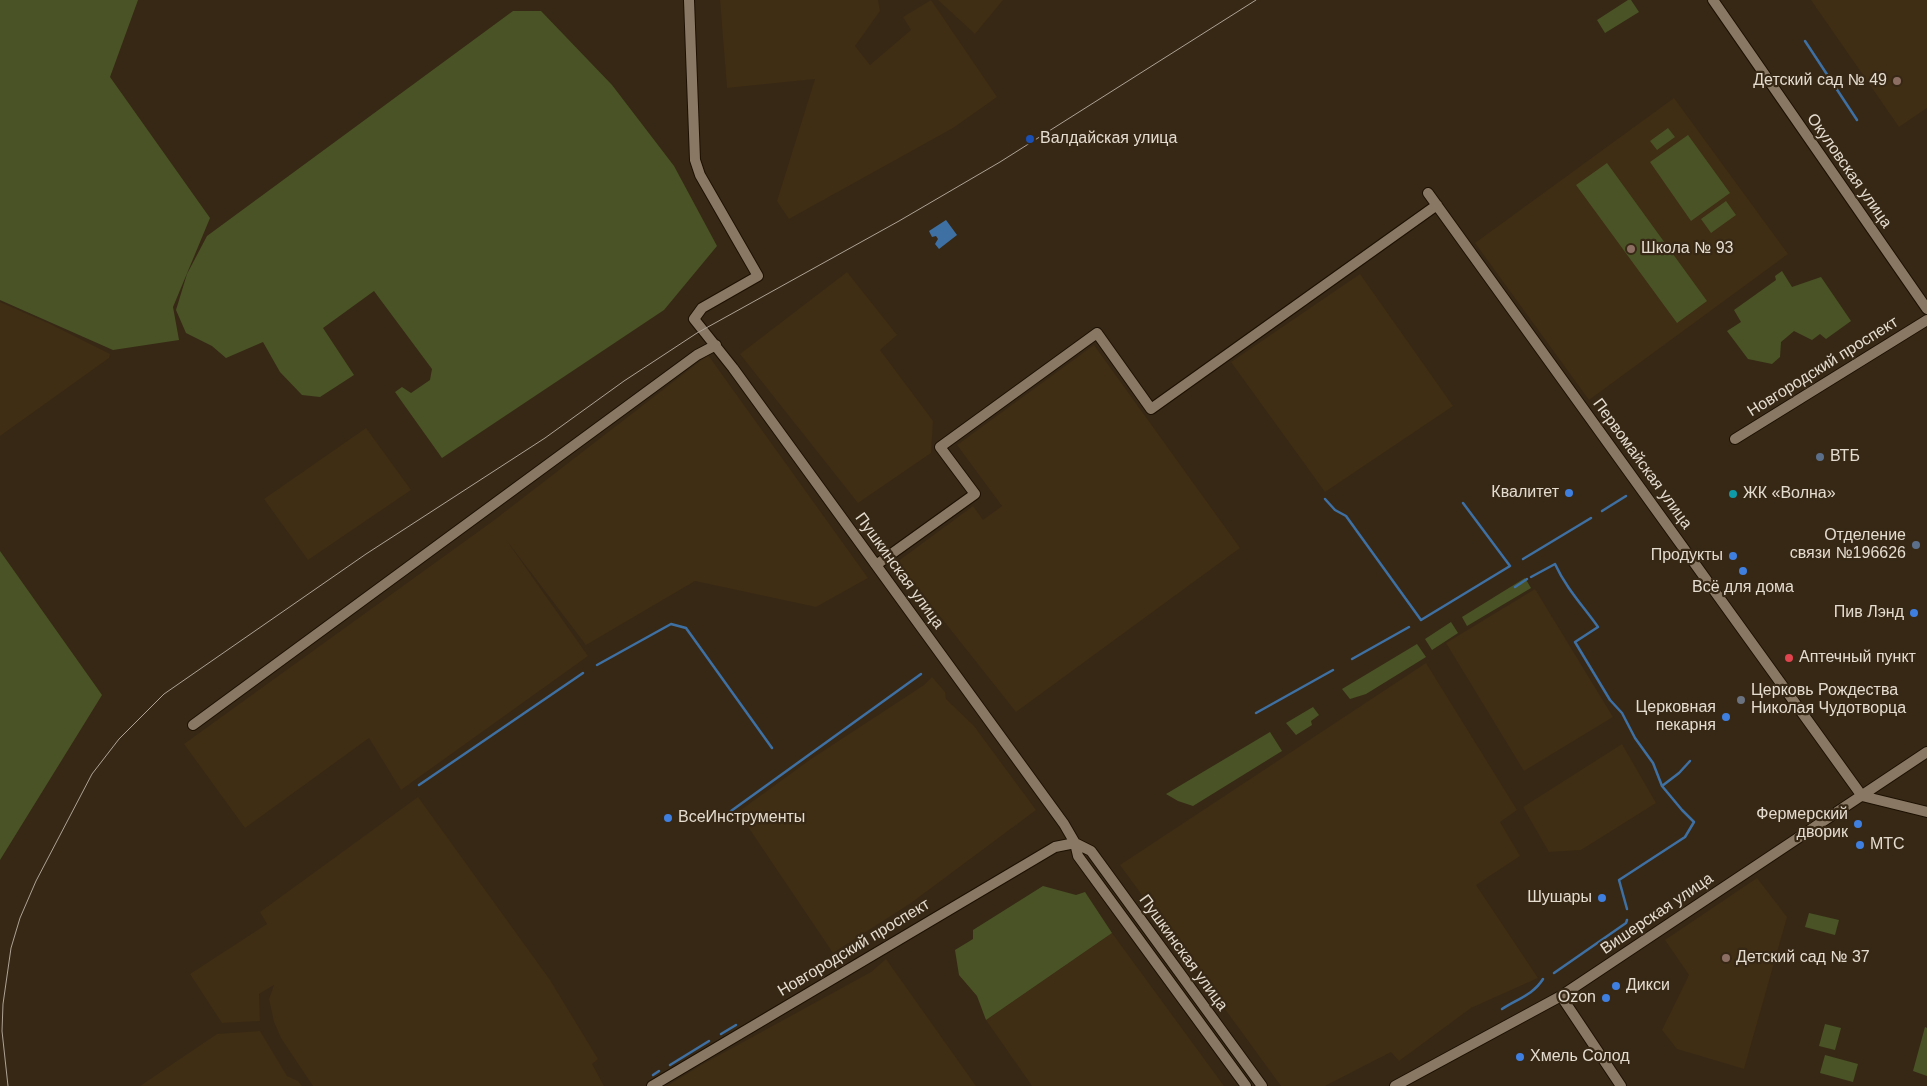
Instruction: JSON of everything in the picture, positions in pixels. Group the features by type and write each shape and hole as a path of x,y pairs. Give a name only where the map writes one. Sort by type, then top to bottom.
{"street":[{"name":"Пушкинская улица","path":"689,0 695,160 700,175 758,276 702,308 694,319 716,345 1064,824 1075,843 1078,856 1246,1086"},
{"name":"Окуловская улица","path":"1713,0 1927,309"},
{"name":"Первомайская улица","path":"1428,193 1862,796"},
{"path":"876,565 975,494 940,447 1097,333 1150,409 1437,205"},
{"name":"Новгородский проспект","path":"1735,439 1927,320"},
{"path":"193,725 697,355 716,345"},
{"name":"Вишерская улица","path":"1395,1086 1561,996 1927,752"},
{"path":"1862,796 1927,812"},
{"name":"Пушкинская улица","path":"1075,843 1091,851 1262,1086"},
{"name":"Новгородский проспект","path":"652,1086 1055,846 1075,843"},
{"path":"1561,996 1621,1086"}],"shaded area":[{"path":"720,0 878,0 880,11 855,46 870,65 911,30 903,17 931,0 997,97 953,128 789,219 777,201 815,79 727,88"},
{"path":"938,0 1003,0 975,34"},
{"name":"Детский сад № 49","path":"1811,0 1927,0 1927,108 1899,127"},
{"name":"Школа № 93","path":"1674,98 1788,254 1589,400 1475,243"},
{"path":"847,272 897,335 880,350 933,421 931,453 858,503 740,354"},
{"path":"1360,274 1453,406 1325,492 1231,362"},
{"path":"0,302 48,323 110,354 109,358 0,436"},
{"path":"1094,345 1240,548 1016,712 897,562 973,506 983,520 1002,506 957,445"},
{"path":"708,355 868,578 816,607 695,581 586,645 507,541 588,656 401,790 369,738 245,828 184,744 493,521"},
{"path":"366,428 411,490 308,560 264,499"},
{"path":"1535,589 1613,717 1524,771 1446,643"},
{"path":"1426,663 1517,810 1500,822 1520,856 1476,885 1538,978 1471,1008 1399,1061 1391,1052 1325,1086 1281,1086 1120,865"},
{"path":"932,677 945,692 946,699 974,726 1036,810 911,903 833,953 738,812 811,759 924,685"},
{"path":"1622,744 1656,803 1581,850 1549,852 1523,807"},
{"path":"418,797 550,980 598,1059 592,1064 604,1086 313,1086 281,1038 274,1022 269,999 274,985 259,994 260,1021 222,1023 190,974 267,924 260,912"},
{"name":"Детский сад № 37","path":"1757,878 1787,917 1744,1069 1677,1049 1662,1030 1689,975 1665,940"},
{"path":"1112,933 1224,1086 1032,1086 986,1020"},
{"path":"886,959 976,1086 667,1086 703,1064 871,972"},
{"path":"260,1031 287,1076 298,1081 302,1086 140,1086 217,1034"}],"green space":[{"path":"0,0 138,0 110,77 210,218 173,307 179,340 113,350 0,300"},
{"path":"1628,0 1631,0 1639,12 1605,33 1597,20"},
{"path":"513,11 541,11 612,85 674,166 717,246 664,310 442,458 395,392 402,387 411,393 430,380 432,369 374,291 323,328 354,375 320,397 302,395 280,372 263,342 226,358 212,346 186,333 176,310 187,274 207,236"},
{"path":"1668,128 1675,137 1657,150 1650,141"},
{"path":"1688,135 1730,193 1691,221 1650,162"},
{"path":"1607,163 1707,301 1677,323 1576,185"},
{"path":"1726,201 1736,215 1711,233 1701,219"},
{"path":"1782,271 1792,287 1821,277 1851,321 1826,339 1820,334 1812,340 1794,331 1781,342 1780,357 1772,364 1748,359 1727,331 1741,322 1734,310 1776,280 1775,276"},
{"path":"0,551 102,695 0,860"},
{"path":"1525,578 1531,588 1467,626 1462,617"},
{"path":"1451,622 1458,633 1432,650 1425,639"},
{"path":"1417,644 1426,657 1366,694 1350,699 1342,689"},
{"path":"1313,707 1319,715 1311,721 1312,725 1296,735 1286,723"},
{"path":"1270,732 1282,751 1193,806 1178,801 1166,794"},
{"path":"1043,886 1076,895 1085,892 1112,933 986,1020 977,996 959,975 955,950 973,939 973,930"},
{"path":"1809,913 1839,920 1835,935 1805,927"},
{"path":"1825,1024 1841,1028 1835,1050 1819,1046"},
{"path":"1925,1027 1927,1028 1927,1076 1913,1071"},
{"path":"1825,1055 1858,1064 1853,1082 1820,1073"}],"water":[{"path":"946,220 957,235 939,249 935,244 938,239 936,236 932,237 929,231"}],"waterway":[{"path":"1805,41 1857,120"},
{"path":"1602,511 1626,496"},
{"path":"1325,499 1335,510 1346,516 1421,620 1510,566 1463,503"},
{"path":"1523,559 1591,518"},
{"path":"1531,577 1555,564 1569,589 1598,627 1575,642 1610,700 1622,713 1635,738 1653,763 1662,786 1694,822 1685,837 1619,880 1627,909"},
{"path":"1515,587 1527,579"},
{"path":"597,665 671,624 686,628 772,748"},
{"path":"1352,659 1409,627"},
{"path":"1256,713 1333,670"},
{"path":"419,785 583,673"},
{"path":"731,811 921,674"},
{"path":"1662,786 1679,773 1690,761"},
{"path":"1554,973 1626,923 1627,920"},
{"path":"1502,1009 1530,993 1543,979"},
{"path":"721,1034 736,1025"},
{"path":"670,1065 709,1041"},
{"path":"653,1075 659,1071"}],"tram line":[{"path":"8,1086 2,1031 3,1004 11,948 20,918 36,881 92,774 119,739 164,694 366,554 545,438 624,381 697,333 899,221 1000,162 1256,0"}],"place":[{"name":"Детский сад № 49","path":"1897,81"},
{"name":"Валдайская улица","path":"1030,139"},
{"name":"Школа № 93","path":"1631,249"},
{"name":"ВТБ","path":"1820,457"},
{"name":"Квалитет","path":"1569,493"},
{"name":"ЖК «Волна»","path":"1733,494"},
{"name":"Отделение связи №196626","path":"1916,545"},
{"name":"Продукты","path":"1733,556"},
{"name":"Всё для дома","path":"1743,571"},
{"name":"Пив Лэнд","path":"1914,613"},
{"name":"Аптечный пункт","path":"1789,658"},
{"name":"Церковь Рождества Николая Чудотворца","path":"1741,700"},
{"name":"Церковная пекарня","path":"1726,717"},
{"name":"ВсеИнструменты","path":"668,818"},
{"name":"Фермерский дворик","path":"1858,824"},
{"name":"МТС","path":"1860,845"},
{"name":"Шушары","path":"1602,898"},
{"name":"Детский сад № 37","path":"1726,958"},
{"name":"Дикси","path":"1616,986"},
{"name":"Ozon","path":"1606,998"},
{"name":"Хмель Солод","path":"1520,1057"}]}
